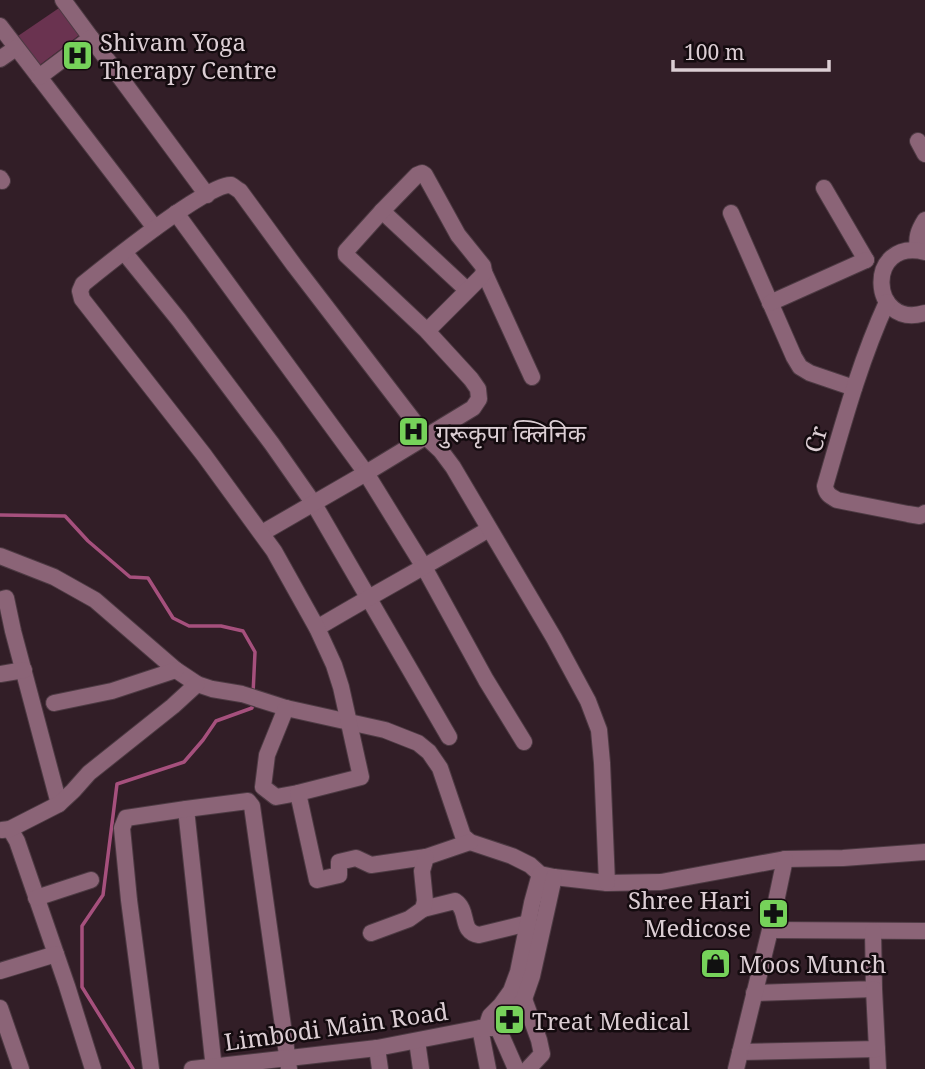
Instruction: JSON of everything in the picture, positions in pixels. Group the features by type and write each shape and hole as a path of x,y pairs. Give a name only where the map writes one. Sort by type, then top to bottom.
{"street":[{"path":"63,0 207,195"},
{"path":"0,26 155,228"},
{"path":"39,77 91,38"},
{"path":"0,59 16,48"},
{"path":"262,533 473,408 479,399 478,389 471,379 427,331 346,255 346,251 417,175 425,175 458,235 483,266 532,377"},
{"path":"286,708 267,755 263,787 275,797 361,776 338,676 317,628 274,551 204,455 82,299 80,291 82,284 155,228 222,186 232,185 240,191 293,265 426,437 453,467 565,659 588,701 599,730 607,883"},
{"path":"824,188 866,260"},
{"path":"382,211 467,290"},
{"path":"176,213 366,473 424,567 486,680 524,742"},
{"path":"730,213 800,367 853,388"},
{"path":"922,225 916,240 921,251 910,250 895,256 885,267 881,282 887,302 899,312 913,315 925,313"},
{"path":"124,252 179,320 314,503 449,737"},
{"path":"770,303 866,260 874,260 885,267"},
{"path":"427,331 484,272"},
{"name":"Cr","path":"887,302 853,388 825,486 829,496 837,500 920,516 925,513"},
{"path":"317,628 489,529"},
{"path":"0,556 54,578 95,600 176,670 197,684 286,708 385,730 418,743 429,752 440,768 463,836 470,842 512,856 547,876 607,883 661,883 785,859 925,852"},
{"path":"3,599 59,804"},
{"path":"0,674 24,670"},
{"path":"54,703 112,691 176,670"},
{"path":"93,1069 37,898 7,830 59,804 89,774 197,684"},
{"path":"298,793 317,880 339,876 339,862 356,858 370,865 426,857 470,842"},
{"path":"151,1069 122,828 126,818 248,801 251,806 288,1063"},
{"path":"186,809 214,1067"},
{"path":"422,909 425,901 422,871 426,857"},
{"path":"736,1069 785,859"},
{"path":"488,1028 512,1016 524,999 532,976 547,876"},
{"name":"Limbodi Main Road","path":"192,1069 288,1063 488,1028 490,1016 511,991 518,972 528,922 547,876"},
{"path":"37,898 91,880"},
{"path":"372,933 409,919 422,909 455,901 463,909 468,931 473,935 528,922"},
{"path":"770,930 925,931"},
{"path":"873,931 878,1069"},
{"path":"0,971 56,954"},
{"path":"754,993 874,989"},
{"path":"524,999 542,1049 542,1054 528,1069"},
{"path":"0,1008 21,1069"},
{"path":"488,1028 488,1069"},
{"path":"488,1028 516,1069"},
{"path":"417,1041 421,1069"},
{"path":"377,1048 380,1069"},
{"path":"740,1052 877,1049"}],"shaded area":[{"path":"62,6 82,33 37,67 15,38"}],"waterway":[{"path":"0,515 65,516 88,541 130,577 148,578 173,618 189,626 221,626 243,631 255,652 253,694"},
{"path":"133,1069 82,987 82,926 103,895 117,784 184,762 216,721 252,708 253,701"}],"place":[{"name":"Shivam Yoga Therapy Centre","path":"77,55"},
{"name":"गुरूकृपा क्लिनिक","path":"413,432"},
{"name":"Shree Hari Medicose","path":"774,913"},
{"name":"Moos Munch","path":"716,963"},
{"name":"Treat Medical","path":"509,1020"}]}
